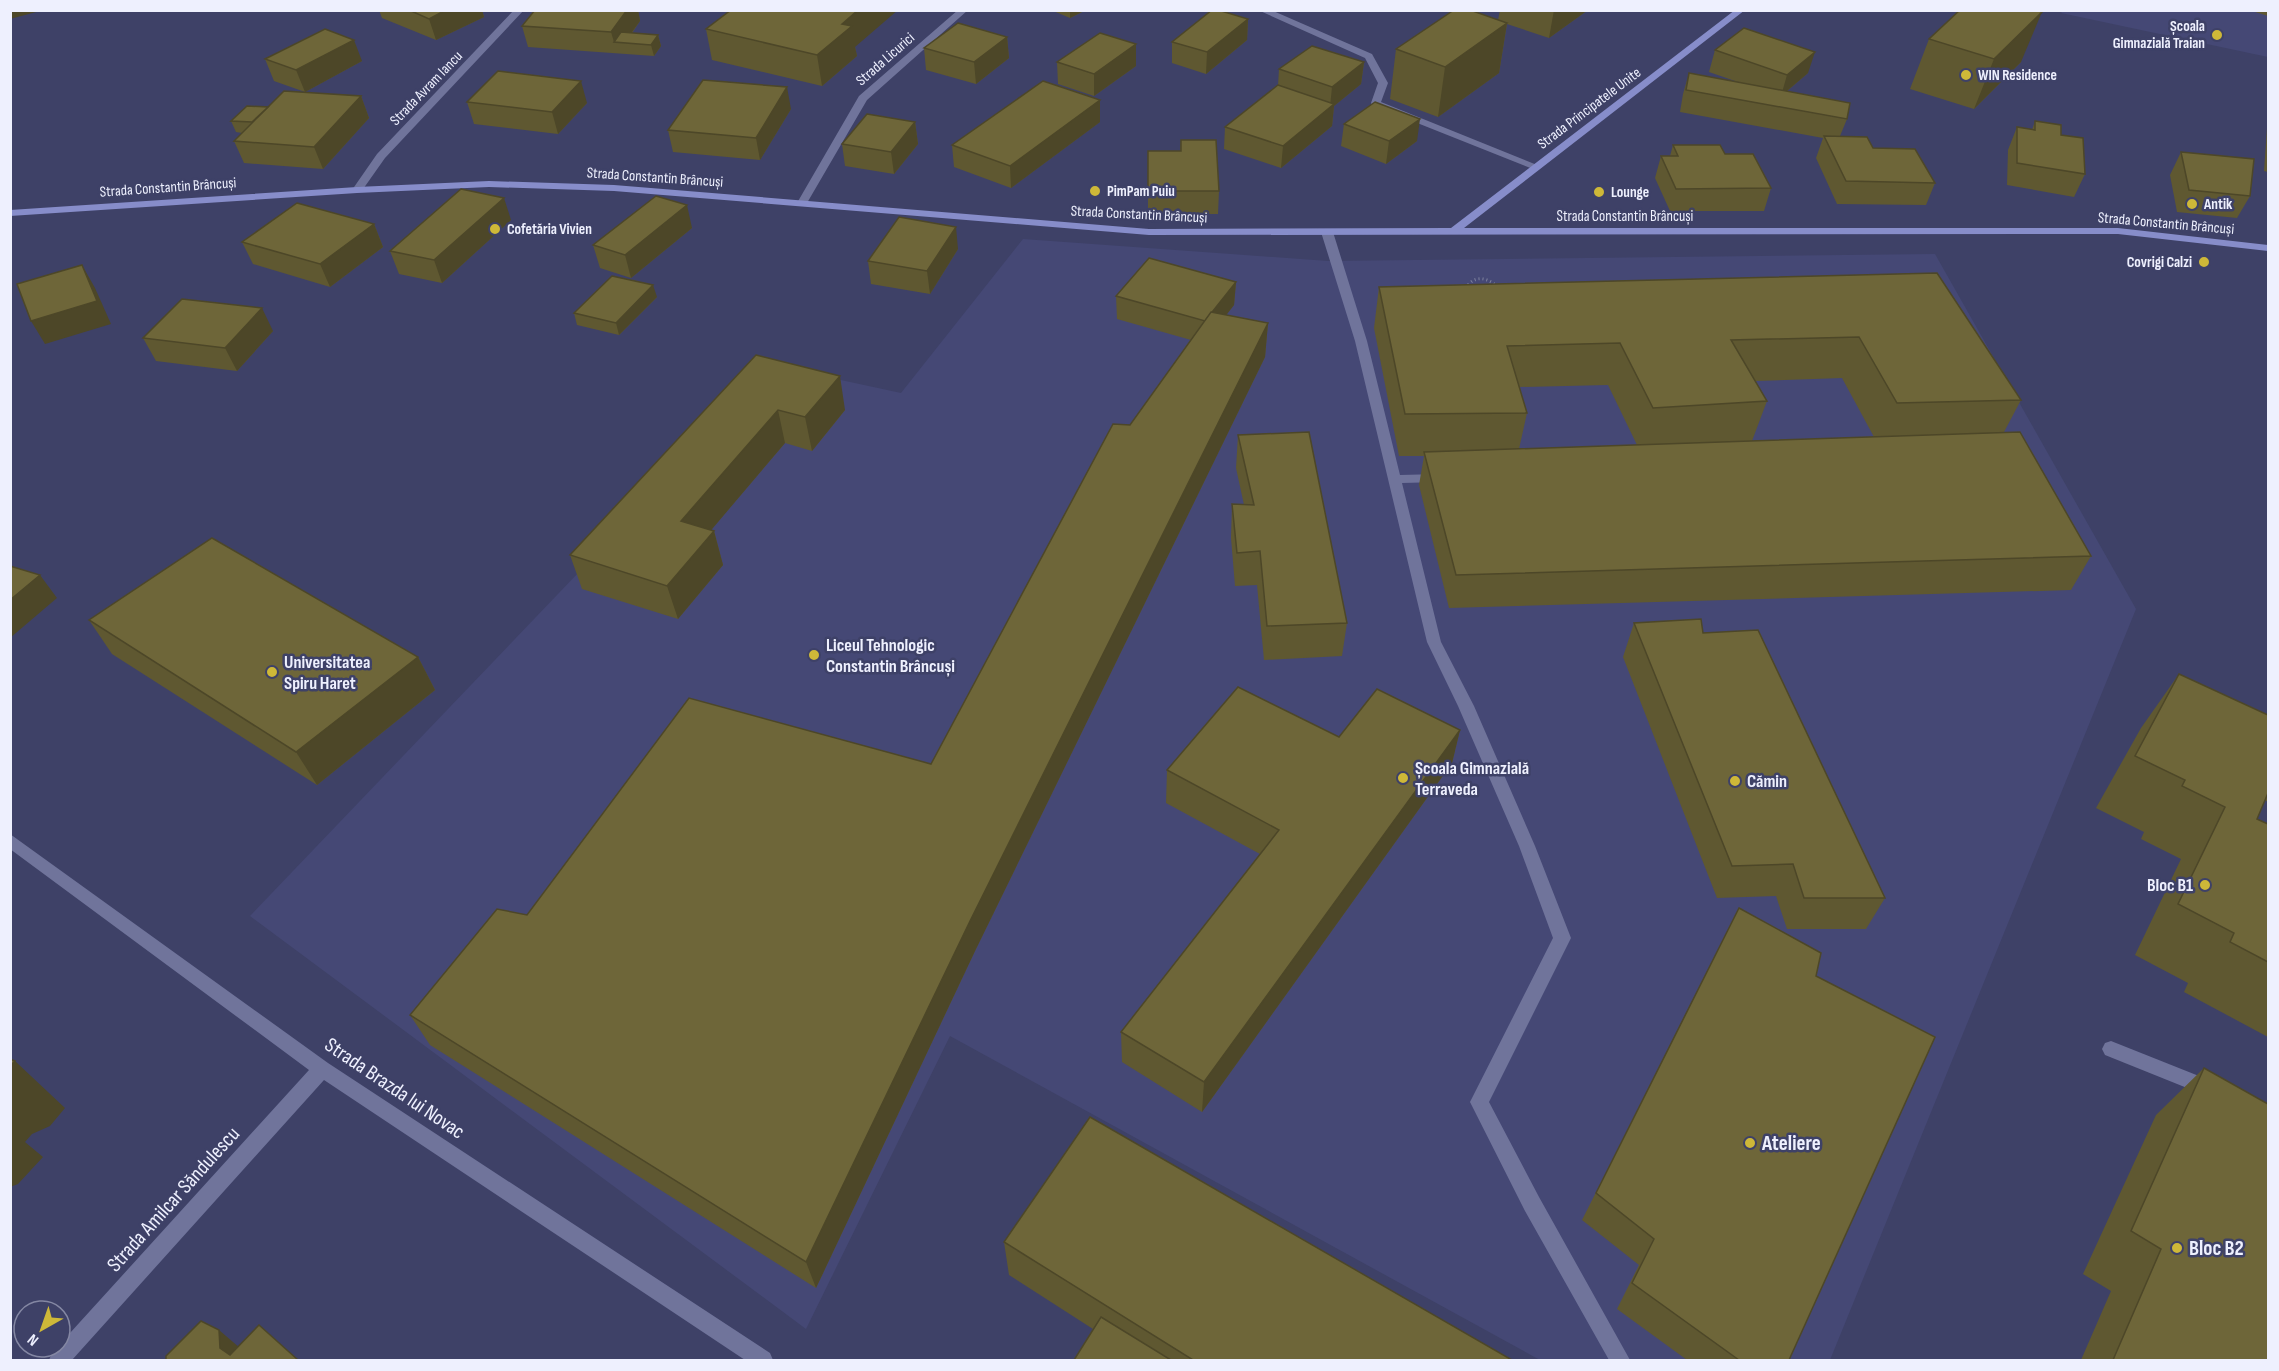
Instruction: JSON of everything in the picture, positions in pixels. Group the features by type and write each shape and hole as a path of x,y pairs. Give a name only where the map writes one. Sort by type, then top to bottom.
{"street":[{"name":"Strada Avram Iancu","path":"357,190 381,156 520,10"},
{"name":"Strada Licurici","path":"802,203 863,98 964,10"},
{"path":"1262,10 1334,37 1369,56 1383,83 1376,103 1536,167"},
{"name":"Strada Principatele Unite","path":"1455,231 1741,10"},
{"name":"Strada Constantin Brâncuși","path":"10,213 357,190 489,184 614,188 1149,232 2118,231 2268,248"},
{"path":"1327,232 1361,341 1434,642 1466,706 1523,835 1563,938 1479,1102 1532,1204 1620,1360"},
{"path":"1395,480 1454,477"},
{"name":"Strada Brazda lui Novac","path":"10,840 322,1069 763,1360"},
{"path":"2111,1049 2226,1096"},
{"name":"Strada Amilcar Săndulescu","path":"59,1360 322,1069"}],"path":[{"path":"1466,288 1470,282 1478,279 1503,286"},
{"path":"1494,290 1497,286"},
{"path":"1455,289 1466,288 1473,292"}],"shaded area":[{"name":"Școala Gimnazială Traian","path":"2064,10 2268,11 2268,57 2061,13"},
{"path":"1023,239 1328,261 1935,254 2136,609 1830,1360 1540,1360 950,1036 806,1329 250,916 776,366 901,393"}],"building":[{"path":"409,10 446,10 429,19"},
{"path":"535,10 627,10 611,32 522,26"},
{"path":"731,10 858,10 842,24 852,26 817,55 706,29"},
{"path":"1212,10 1248,19 1207,52 1172,42"},
{"path":"1454,10 1470,10 1507,23 1445,67 1396,49"},
{"path":"1960,10 2035,10 2042,12 1994,59 1929,39"},
{"path":"958,23 1007,37 974,62 924,48"},
{"path":"1744,28 1815,52 1787,75 1715,50"},
{"path":"325,29 354,40 296,70 265,59"},
{"path":"621,32 658,35 651,45 614,42"},
{"path":"1100,33 1136,44 1094,74 1057,62"},
{"path":"1312,46 1364,62 1332,87 1279,69"},
{"path":"498,71 581,81 552,112 467,102"},
{"path":"1689,73 1850,103 1847,119 1686,90"},
{"path":"703,80 787,87 756,138 668,130"},
{"path":"1043,81 1100,100 1010,166 952,145"},
{"path":"1278,85 1334,104 1283,146 1225,127"},
{"path":"284,91 361,96 314,147 234,141"},
{"path":"1375,102 1420,119 1389,141 1344,124"},
{"path":"247,106 268,107 252,122 231,121"},
{"path":"867,114 915,122 891,152 842,144"},
{"path":"2035,121 2061,125 2061,135 2083,138 2085,174 2017,163 2017,127 2035,130"},
{"path":"1824,136 1867,137 1873,148 1915,149 1935,183 1846,181"},
{"path":"1181,140 1216,140 1219,191 1148,191 1148,151 1181,151"},
{"path":"1673,145 1720,145 1725,154 1753,154 1771,188 1676,189 1661,156 1678,156"},
{"path":"2181,152 2254,159 2250,196 2189,190"},
{"path":"461,189 504,198 434,260 390,251"},
{"path":"656,196 687,205 625,255 593,245"},
{"path":"297,203 374,224 320,264 242,242"},
{"path":"899,217 956,227 927,271 868,261"},
{"path":"1149,258 1236,282 1205,321 1116,296"},
{"path":"82,265 97,301 31,321 17,284"},
{"path":"1937,273 2021,400 1897,403 1859,337 1731,340 1767,401 1653,408 1620,343 1507,346 1527,413 1405,414 1379,287"},
{"path":"612,276 653,285 616,323 574,313"},
{"path":"182,299 262,308 225,348 143,338"},
{"name":"Liceul Tehnologic Constantin Brâncuși","path":"1211,312 1268,323 971,919 806,1262 410,1015 497,909 527,915 689,698 931,764 1113,424 1130,425"},
{"path":"756,355 840,376 805,417 778,410 681,521 714,531 667,586 570,555"},
{"path":"1309,432 1347,623 1267,626 1260,551 1237,553 1232,504 1254,505 1238,435"},
{"path":"2020,432 2091,556 1456,575 1424,452"},
{"name":"Universitatea Spiru Haret","path":"212,538 418,657 296,752 89,620"},
{"path":"10,566 40,575 10,600"},
{"name":"Cămin","path":"1701,619 1703,633 1758,630 1885,898 1804,898 1793,864 1732,866 1634,623"},
{"path":"2179,674 2268,715 2268,793 2257,819 2268,824 2268,962 2230,942 2234,933 2178,904 2225,807 2182,786 2185,780 2135,756"},
{"name":"Școala Gimnazială Terraveda","path":"1238,687 1339,737 1377,689 1460,730 1204,1082 1121,1032 1279,830 1167,770"},
{"name":"Ateliere","path":"1739,908 1821,953 1816,976 1935,1037 1789,1360 1739,1360 1632,1283 1654,1239 1596,1193"},
{"name":"Bloc B2","path":"2204,1068 2268,1104 2268,1360 2113,1360 2161,1249 2131,1231"},
{"path":"1090,1117 1512,1360 1193,1360 1004,1242"},
{"path":"1101,1317 1171,1360 1074,1360"},
{"path":"201,1321 219,1330 220,1348 230,1355 259,1325 298,1360 166,1360 166,1356"}],"place":[{"name":"Școala Gimnazială Traian","path":"2217,35"},
{"name":"WIN Residence","path":"1966,75"},
{"name":"PimPam Puiu","path":"1095,191"},
{"name":"Lounge","path":"1599,192"},
{"name":"Antik","path":"2192,204"},
{"name":"Cofetăria Vivien","path":"495,229"},
{"name":"Covrigi Calzi","path":"2204,262"},
{"name":"Liceul Tehnologic Constantin Brâncuși","path":"814,655"},
{"name":"Universitatea Spiru Haret","path":"272,672"},
{"name":"Școala Gimnazială Terraveda","path":"1403,778"},
{"name":"Cămin","path":"1735,781"},
{"name":"Bloc B1","path":"2205,885"},
{"name":"Ateliere","path":"1750,1143"},
{"name":"Bloc B2","path":"2177,1248"}]}
